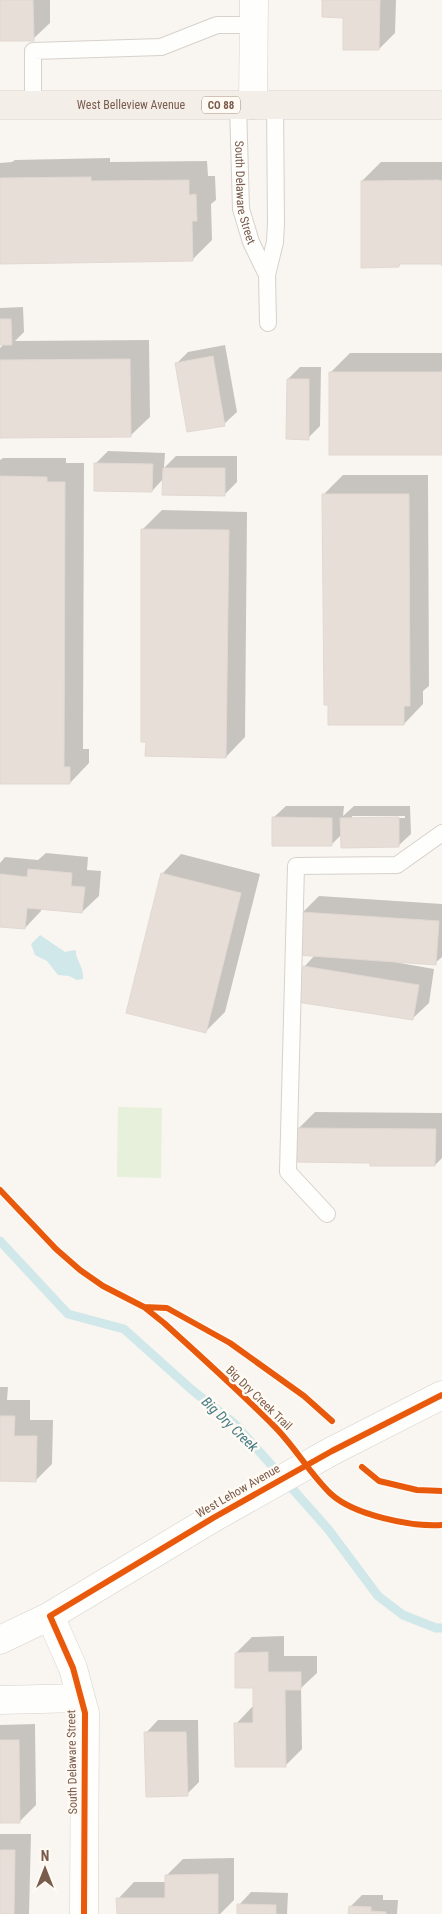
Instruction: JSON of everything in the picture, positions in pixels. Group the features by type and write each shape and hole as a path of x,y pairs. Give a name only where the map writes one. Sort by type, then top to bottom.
{"main road":[{"name":"West Belleview Avenue","path":"0,105 442,105"}],"street":[{"name":"South Delaware Street","path":"254,13 255,105"},
{"name":"West Lehow Avenue","path":"0,1640 50,1616 251,1496 332,1451 442,1395"},
{"name":"South Delaware Street","path":"50,1616 73,1668 85,1713 84,1914"},
{"path":"0,1700 81,1698"}],"lane":[{"path":"33,105 33,51 161,47 254,13"},
{"name":"South Delaware Street","path":"255,105 241,209 251,242 267,274"},
{"name":"South Delaware Street","path":"255,105 276,223 275,242 267,274 268,323"},
{"path":"327,1214 288,1172 296,866 397,865 442,832"}],"green space":[{"path":"118,1107 162,1108 161,1178 117,1177"}],"water":[{"path":"40,935 65,952 76,951 83,979 77,980 69,976 58,975 47,961 35,955 31,944"}],"building":[{"path":"0,0 33,0 34,41 0,41"},
{"path":"322,0 380,0 379,50 343,50 343,18 322,17"},
{"path":"91,177 91,181 189,180 189,195 196,194 197,221 192,221 193,261 0,264 0,178"},
{"path":"361,181 442,181 442,266 441,264 399,264 399,267 361,268"},
{"path":"0,319 11,319 12,345 0,345"},
{"path":"213,356 225,426 187,432 175,363"},
{"path":"130,359 131,437 0,438 0,360"},
{"path":"329,372 442,372 442,455 329,455"},
{"path":"287,379 309,379 309,440 286,439"},
{"path":"94,463 153,464 152,492 94,491"},
{"path":"163,468 225,468 225,496 162,495"},
{"path":"0,476 47,477 47,482 65,482 64,767 70,767 70,784 0,784"},
{"path":"322,494 409,494 410,706 404,706 404,725 328,725 328,705 324,705"},
{"path":"141,529 229,530 226,758 145,756 146,742 141,742"},
{"path":"272,817 332,818 332,846 272,846"},
{"path":"399,817 399,847 341,848 340,818"},
{"path":"28,869 72,873 71,886 85,887 82,913 27,908 25,929 0,927 0,874 27,877"},
{"path":"161,873 241,893 206,1033 126,1013"},
{"path":"301,912 439,921 436,965 298,955"},
{"path":"303,966 419,985 413,1020 297,1002"},
{"path":"297,1128 436,1129 435,1166 370,1166 370,1163 297,1162"},
{"path":"0,1416 15,1416 14,1436 37,1436 36,1482 0,1481"},
{"path":"268,1652 268,1672 301,1672 301,1690 285,1690 286,1767 235,1767 234,1723 253,1723 253,1688 235,1688 235,1653"},
{"path":"144,1732 186,1732 188,1796 146,1797"},
{"path":"0,1740 19,1740 20,1823 0,1823"},
{"path":"0,1850 15,1850 14,1914 0,1914"},
{"path":"218,1874 218,1914 117,1914 116,1898 165,1898 165,1875"},
{"path":"237,1904 276,1905 276,1914 237,1914"},
{"path":"349,1906 371,1907 371,1911 386,1912 386,1914 348,1914"}],"waterway":[{"name":"Big Dry Creek","path":"0,1241 68,1314 124,1329 192,1390 235,1424 328,1529 378,1596 403,1615 436,1628 442,1628"}],"cycle path":[{"name":"Big Dry Creek Trail","path":"0,1190 56,1249 80,1270 103,1286 144,1307 205,1360 280,1432 331,1494 368,1514 399,1522 442,1525"},
{"path":"144,1307 167,1308 230,1343 304,1396 332,1421"},
{"path":"84,1914 85,1713 73,1668 50,1616 213,1518 332,1451 442,1395"},
{"path":"362,1467 379,1481 417,1490 442,1491"}]}
